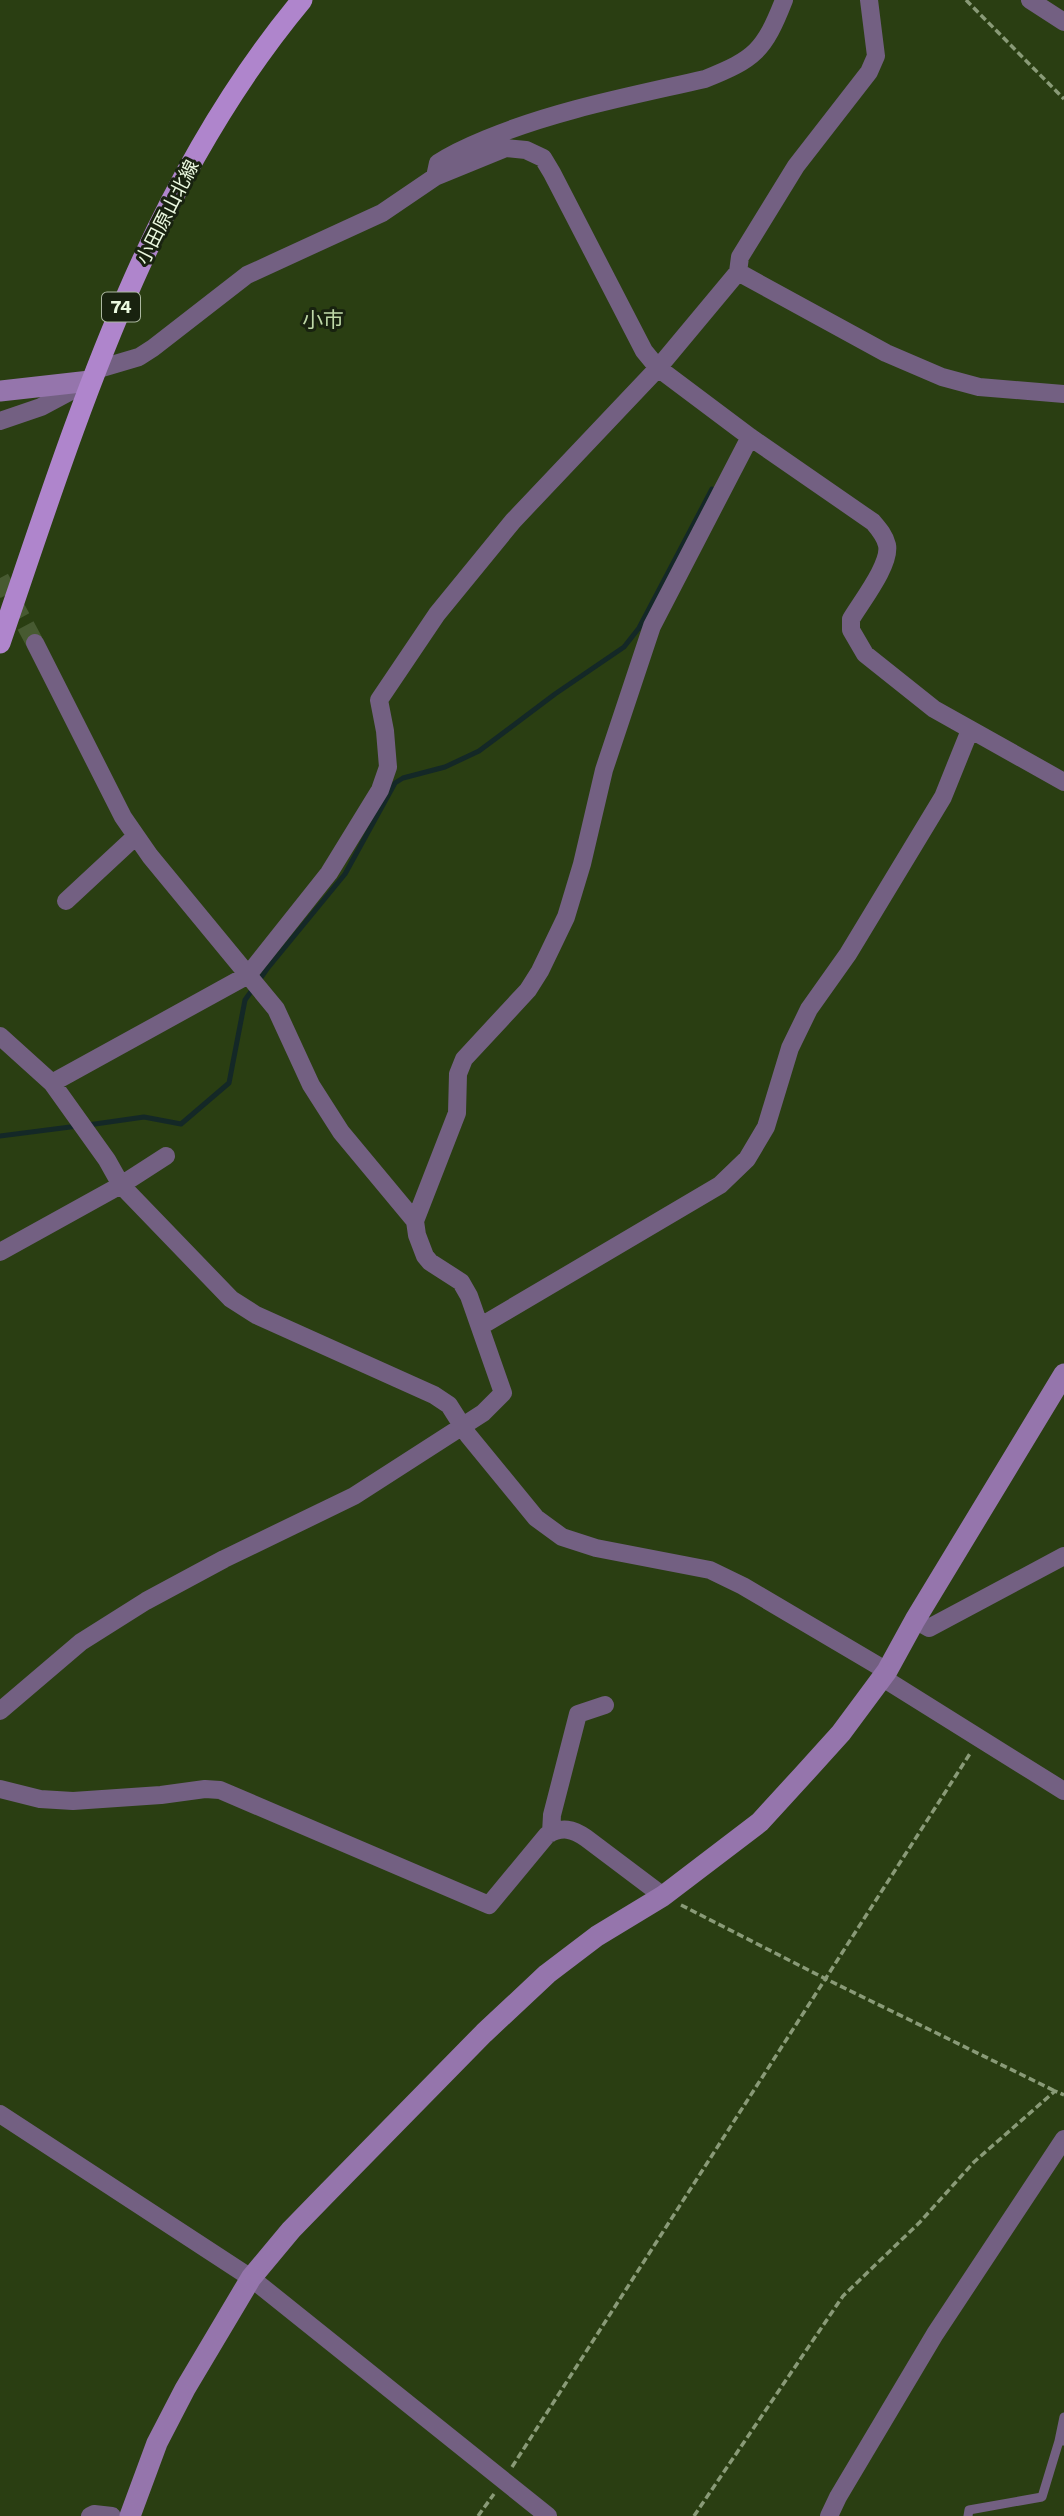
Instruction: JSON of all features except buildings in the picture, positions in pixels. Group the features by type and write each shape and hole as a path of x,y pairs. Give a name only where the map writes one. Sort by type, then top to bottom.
{"main road":[{"name":"小田原山北線","path":"0,643 92,375 139,265 184,174 236,87 302,0"}],"street":[{"path":"435,177 438,163 451,154 515,127 705,79 727,70 759,50 769,37 784,0"},
{"path":"52,1083 248,975 329,873 380,790 388,767 379,700 437,614 513,521 658,368 738,272 740,257 796,166 869,72 876,56 869,0"},
{"path":"1030,0 1064,22"},
{"path":"0,391 92,375 139,357 247,275 382,213 435,177 506,148 526,150 542,158 552,173 644,351 658,368 750,437 873,522 881,531 887,547 886,560 851,619 851,630 856,642 882,670 933,709 1064,782"},
{"path":"738,272 887,353 942,377 979,387 1064,394"},
{"path":"0,421 41,407 92,375"},
{"path":"0,1711 81,1642 146,1601 224,1559 344,1501 483,1413 503,1393 470,1296 461,1282 425,1256 416,1236 415,1222 452,1130 457,1113 458,1074 464,1059 528,990 566,918 604,770 652,626 750,437"},
{"path":"35,643 123,817 150,856 276,1009 311,1086 341,1132 415,1222"},
{"path":"481,1326 720,1185 747,1160 766,1127 790,1048 808,1009 848,954 943,797 970,730"},
{"path":"66,901 136,836"},
{"path":"0,1036 52,1083 107,1160 121,1185 231,1299 256,1315 434,1395 449,1405 536,1518 562,1537 596,1548 710,1570 743,1586 1064,1791"},
{"path":"0,1252 121,1185 166,1156"},
{"path":"130,2516 157,2443 185,2389 251,2278 291,2230 493,2024 547,1975 597,1936 663,1896 760,1822 841,1733 885,1675 915,1620 1064,1374"},
{"path":"915,1620 929,1628 1064,1556"},
{"path":"551,1832 552,1815 578,1714 605,1705"},
{"path":"0,1789 40,1799 73,1801 161,1795 205,1788 220,1790 489,1905 551,1832 556,1829 576,1831 663,1896"},
{"path":"0,2114 251,2278 548,2516"},
{"path":"829,2516 935,2334 1064,2139"},
{"path":"90,2516 112,2516"}],"lane":[{"path":"968,2516 969,2510 1042,2497 1062,2441 1064,2417"}],"path":[{"path":"966,0 1064,99"},
{"path":"478,2516 980,1738"},
{"path":"663,1896 1064,2095"},
{"path":"694,2516 844,2297 920,2222 974,2162 1055,2091"}],"waterway":[{"path":"88,1125 144,1117 181,1124 229,1083 245,1000 345,874 395,783 403,778 445,767 479,751 624,647 639,628 712,489"},
{"path":"0,1136 78,1126"}],"tunnel":[{"path":"0,578 35,643"}],"district":[{"name":"小市","path":"323,320"}]}
